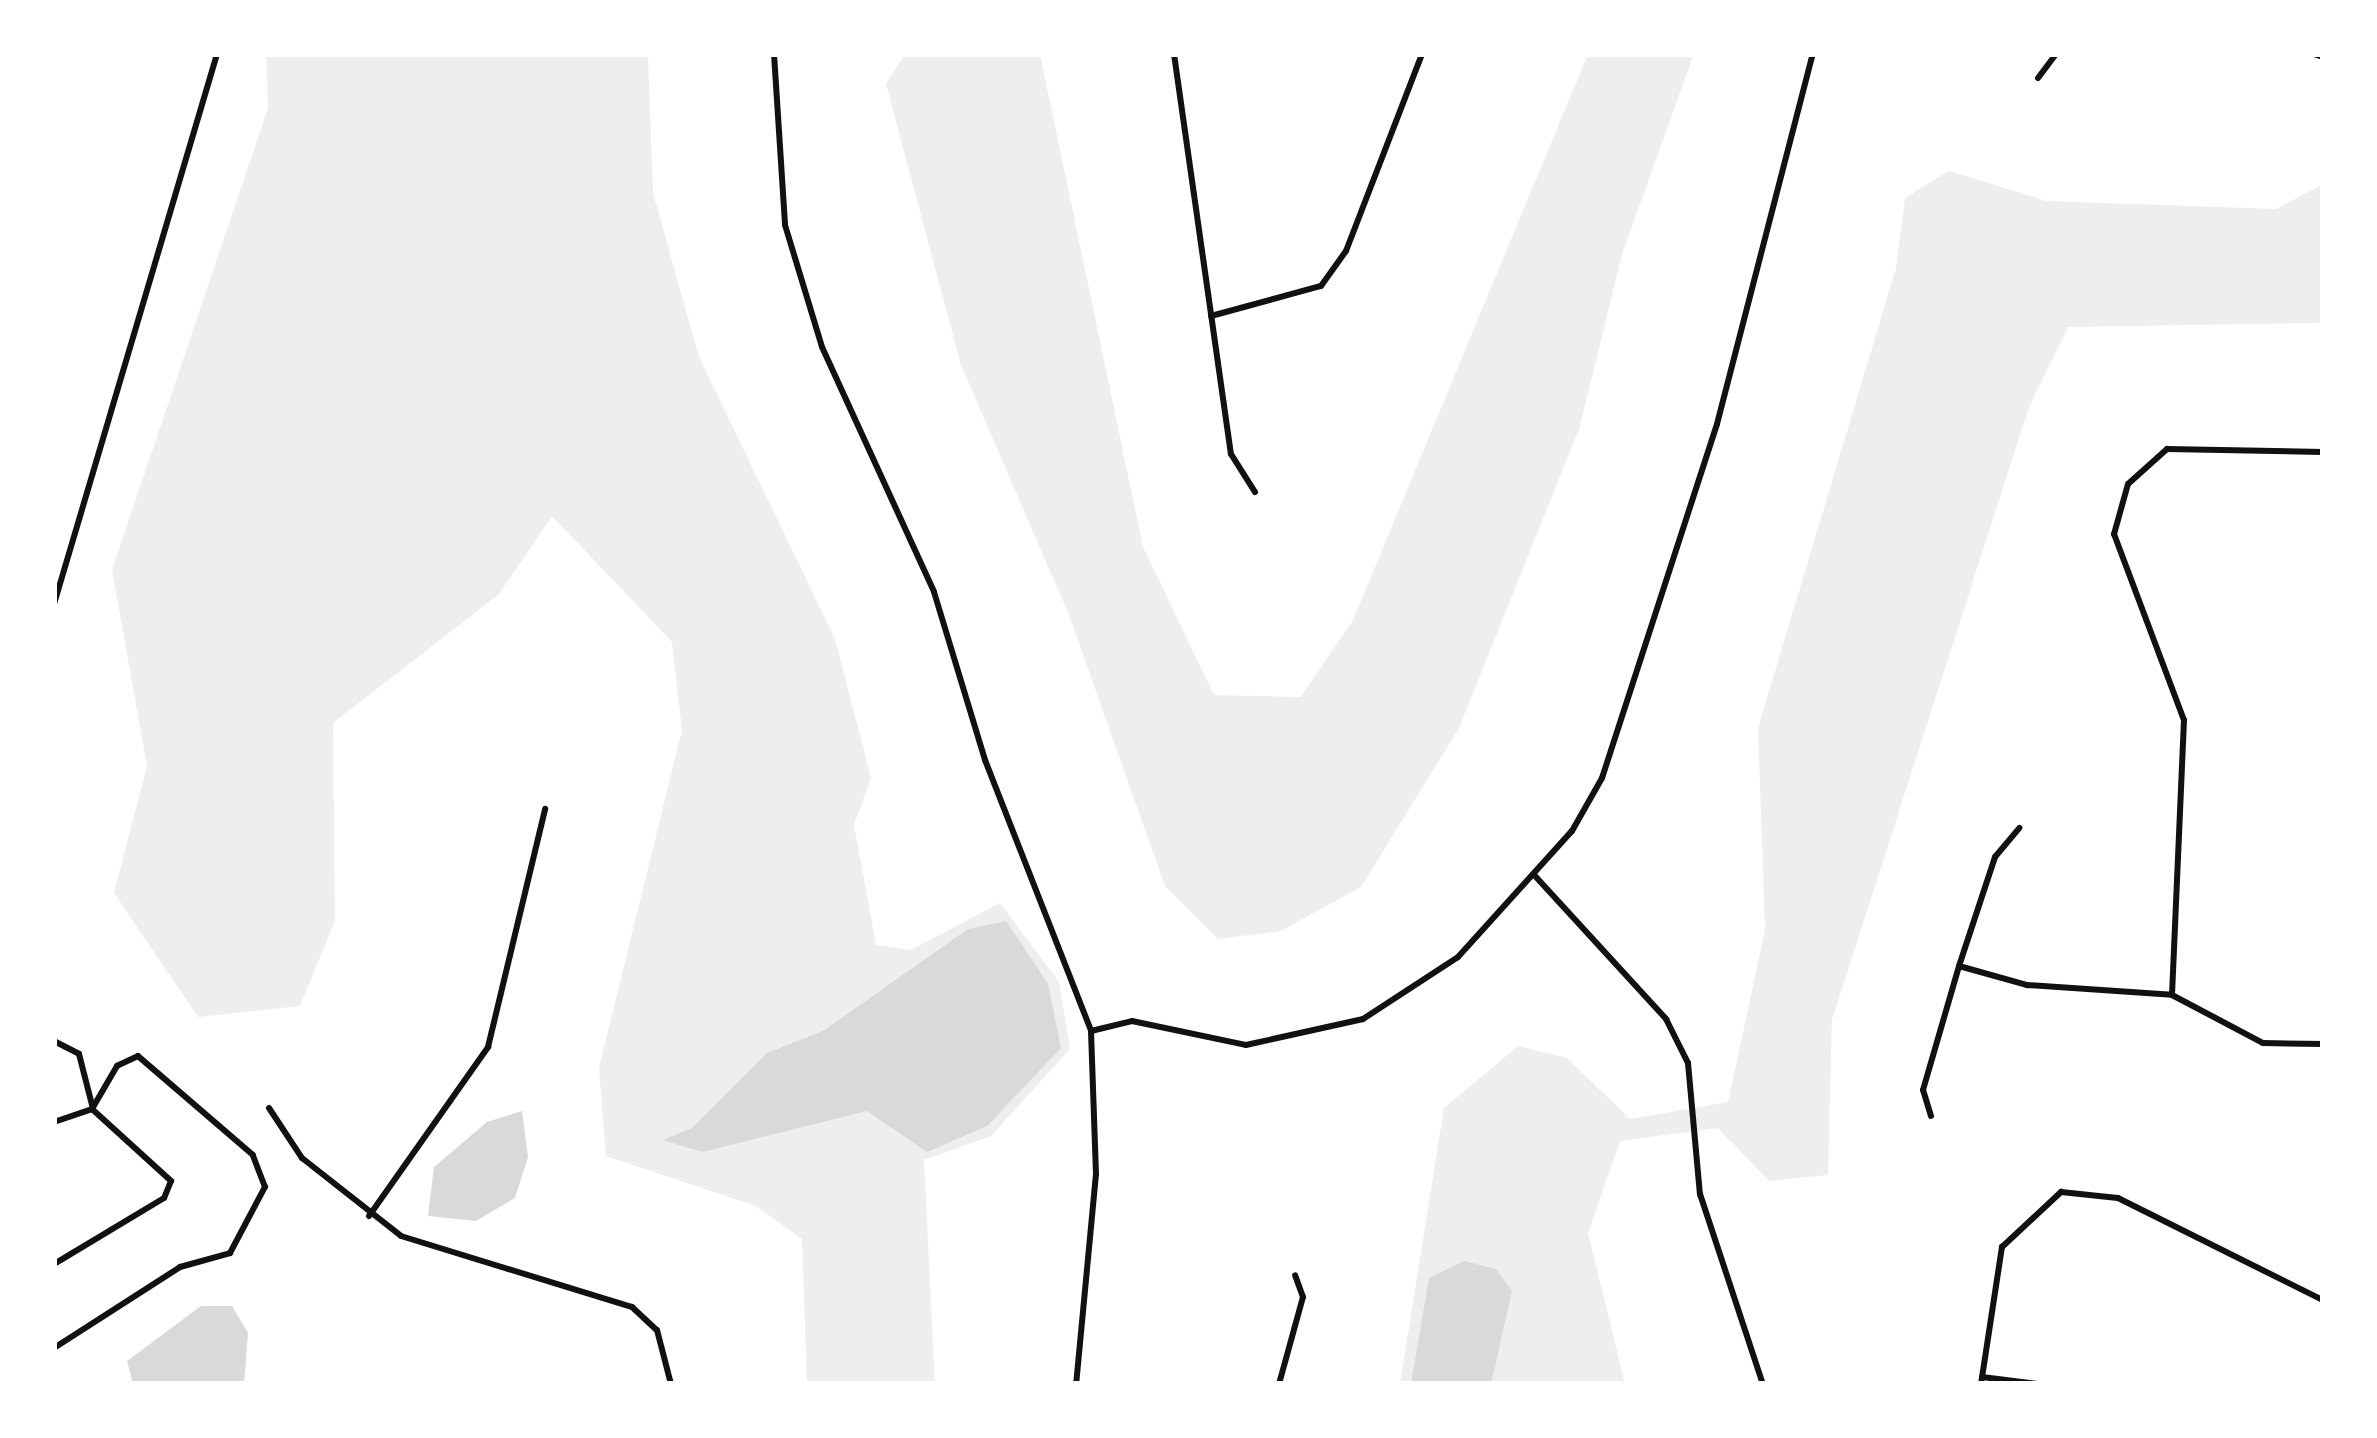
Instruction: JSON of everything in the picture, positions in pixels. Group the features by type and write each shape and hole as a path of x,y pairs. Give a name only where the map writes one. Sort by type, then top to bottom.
{"street":[{"path":"54,604 58,569 217,54"},
{"path":"774,54 784,225 822,347 934,592 985,760 1091,1030 1096,1174 1076,1384"},
{"path":"1174,54 1232,454 1255,492"},
{"path":"1211,316 1321,286 1346,251 1421,54"},
{"path":"1091,1030 1132,1021 1246,1045 1364,1019 1458,957 1535,877 1602,778 1717,424 1814,54"},
{"path":"2038,78 2056,54"},
{"path":"2314,54 2323,57"},
{"path":"2172,995 2183,720 2172,669 2117,558 2116,507 2167,449 2323,452"},
{"path":"369,1217 488,1047 545,809"},
{"path":"1930,1116 1923,1090 1959,966 1995,857 2019,828"},
{"path":"1535,877 1666,1019 1688,1064 1700,1194 1763,1384"},
{"path":"1959,966 2027,985 2172,995 2263,1043 2323,1044"},
{"path":"54,1041 79,1054 92,1108 171,1181 164,1198 54,1264"},
{"path":"54,1122 92,1108 117,1066 138,1056 253,1156 265,1187 230,1253 180,1267 54,1348"},
{"path":"269,1108 302,1158 369,1217 447,1253 632,1307 657,1330 671,1384"},
{"path":"2038,1384 1981,1381 2002,1247 2061,1192 2118,1198 2323,1300"},
{"path":"1279,1384 1303,1297 1295,1276"}],"shaded area":[{"path":"266,54 648,54 653,193 699,357 835,639 871,778 854,825 876,945 911,950 1000,903 1059,982 1070,1049 991,1136 924,1160 935,1384 807,1384 802,1239 756,1206 606,1156 599,1068 682,730 672,642 552,516 499,594 333,723 335,921 300,1006 198,1017 114,893 147,766 112,570 268,108"},
{"path":"905,54 1040,54 1143,547 1214,695 1301,697 1353,620 1588,54 1694,54 1623,251 1579,429 1459,728 1361,887 1281,931 1218,939 1165,886 1069,615 961,365 886,84"},
{"path":"1949,171 2047,201 2276,209 2323,184 2323,323 2068,327 2029,407 1832,1020 1828,1175 1769,1181 1718,1128 1620,1141 1588,1233 1625,1384 1400,1384 1444,1108 1518,1046 1567,1058 1630,1119 1728,1102 1765,930 1758,728 1896,268 1905,198"},
{"path":"1006,921 1048,984 1061,1048 987,1126 927,1152 867,1111 702,1152 663,1140 692,1128 767,1053 823,1031 968,929"},
{"path":"522,1111 528,1157 515,1198 476,1221 428,1216 434,1167 487,1122"},
{"path":"1464,1261 1496,1269 1512,1291 1491,1384 1411,1384 1429,1278"},
{"path":"201,1306 232,1306 248,1333 244,1384 133,1384 127,1361"}]}
